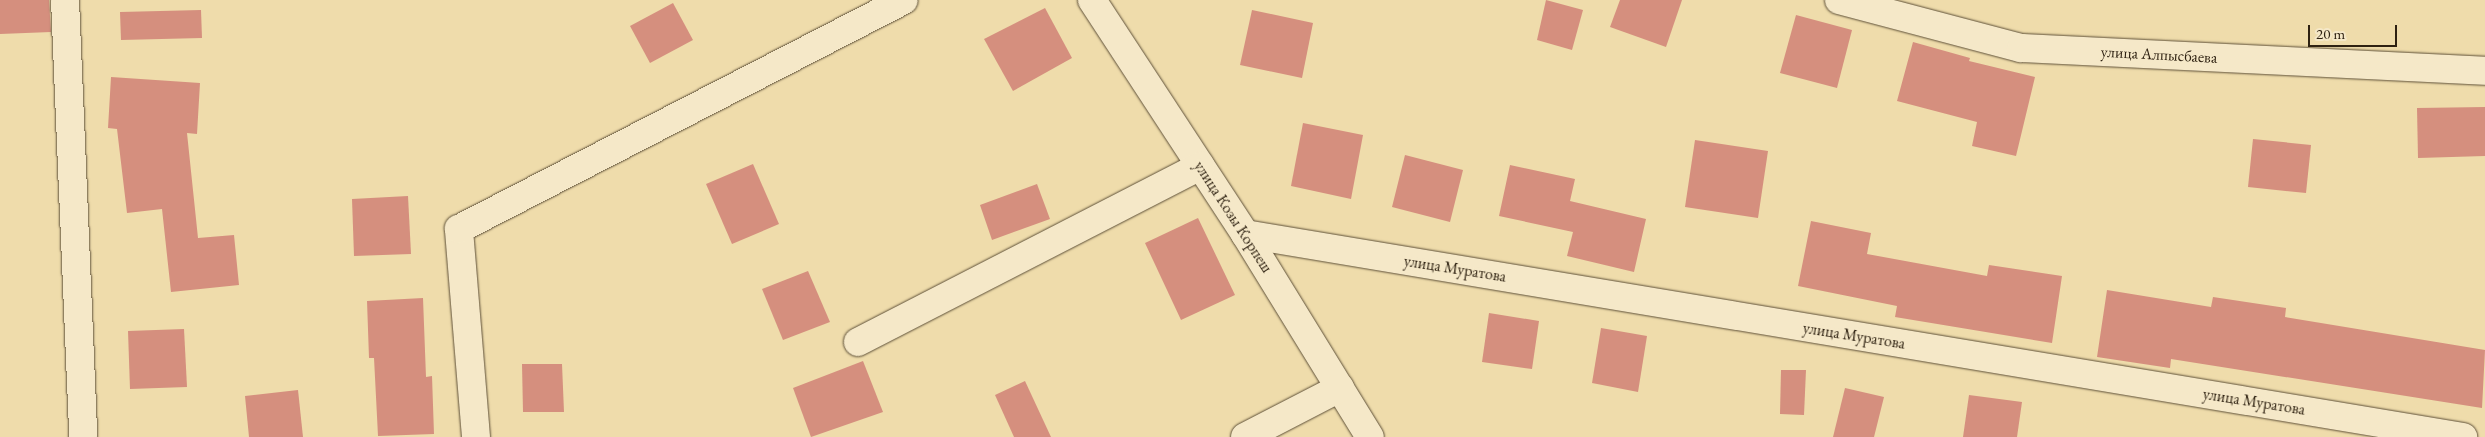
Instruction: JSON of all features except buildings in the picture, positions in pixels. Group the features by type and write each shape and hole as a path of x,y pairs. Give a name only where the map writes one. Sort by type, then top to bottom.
{"street":[{"path":"65,0 83,437"},
{"path":"476,437 459,229 904,0"},
{"name":"улица Козы Корпеш","path":"1092,0 1245,234 1370,437"},
{"name":"улица Алпысбаева","path":"1839,0 2021,48 2485,71"},
{"path":"858,342 1200,166"},
{"name":"улица Муратова","path":"1245,234 2463,437"},
{"path":"1245,437 1340,388"}]}
